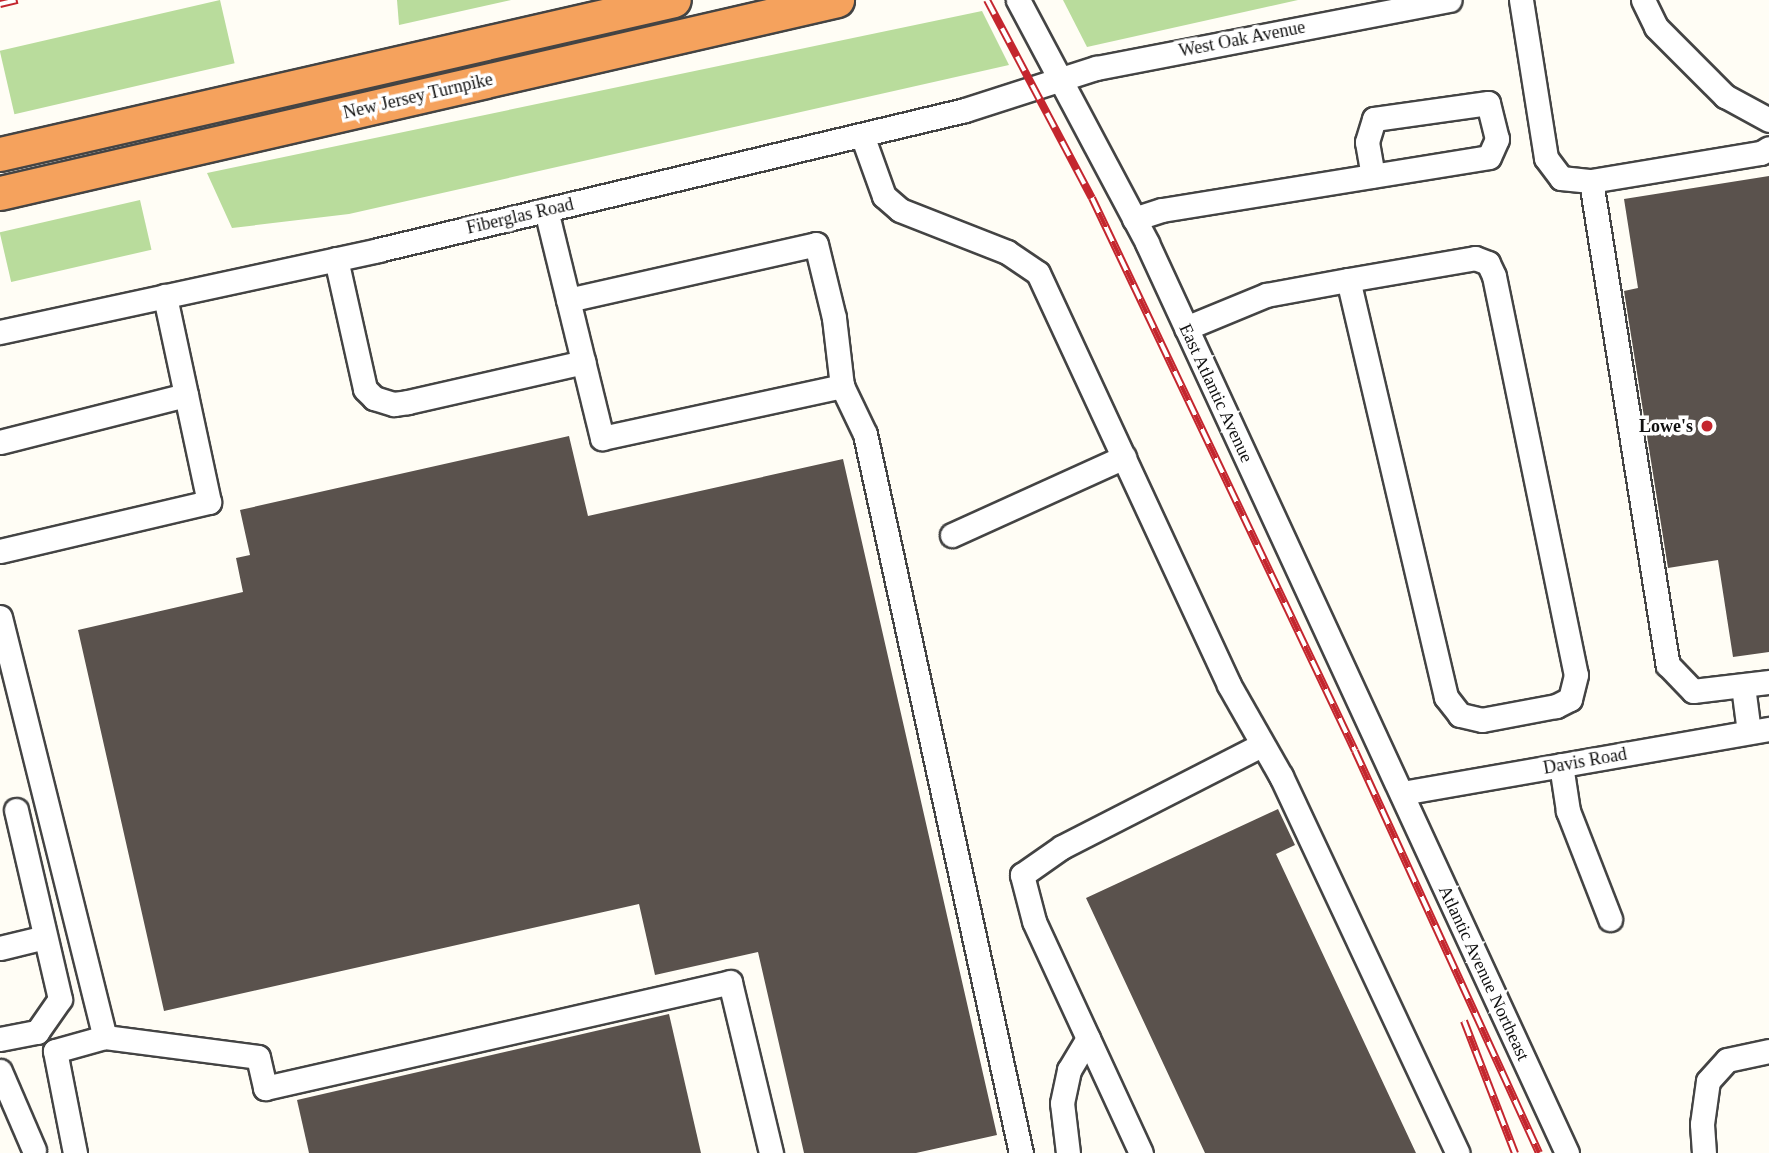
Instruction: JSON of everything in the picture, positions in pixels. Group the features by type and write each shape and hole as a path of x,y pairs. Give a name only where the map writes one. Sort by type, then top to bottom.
{"highway":[{"name":"New Jersey Turnpike","path":"0,154 674,0"},
{"name":"New Jersey Turnpike","path":"0,193 837,0"}],"street":[{"name":"East Atlantic Avenue","path":"1018,0 1134,219 1402,793"},
{"name":"West Oak Avenue","path":"1037,87 1110,65 1450,0"},
{"path":"1521,0 1546,158 1561,178 1591,181 1761,153 1769,148"},
{"path":"1643,0 1656,27 1725,96 1769,120"},
{"name":"Fiberglas Road","path":"0,332 546,210 965,110 1037,87"},
{"path":"1134,219 1162,210 1489,156 1497,139 1488,103 1374,119 1367,142 1373,175"},
{"path":"862,135 884,196 900,210 1007,252 1038,273 1261,745 1281,776 1458,1153"},
{"path":"1591,181 1668,665 1693,691 1769,682"},
{"path":"546,210 602,438 842,386"},
{"path":"568,300 816,244 834,318 842,386 865,434 1021,1153"},
{"path":"1186,328 1266,295 1348,280 1475,258 1488,263 1494,275 1576,675 1570,699 1556,706 1482,720 1460,715 1446,697 1348,280"},
{"path":"336,259 365,389 374,398 394,404 408,402 584,362"},
{"path":"0,551 209,502 165,296"},
{"path":"0,442 186,395"},
{"path":"952,535 1124,457"},
{"path":"0,617 105,1037"},
{"path":"1742,687 1759,730"},
{"name":"Davis Road","path":"1402,793 1759,730"},
{"path":"1141,1153 1034,921 1021,875 1062,846 1261,745"},
{"path":"1561,765 1568,811 1610,919"},
{"name":"Atlantic Avenue Northeast","path":"1402,793 1567,1153"},
{"path":"0,1040 37,1032 60,999 46,937 8,811 47,802"},
{"path":"0,948 46,937"},
{"path":"75,1153 55,1051 105,1037 258,1057 265,1088 730,982 771,1153"},
{"path":"1068,1153 1062,1102 1069,1070 1088,1038"},
{"path":"1704,1153 1702,1124 1708,1081 1727,1060 1769,1051"},
{"path":"0,1071 34,1150"}],"green space":[{"path":"220,0 235,63 14,114 0,51"},
{"path":"397,0 511,0 399,25"},
{"path":"1063,0 1298,0 1087,47"},
{"path":"982,11 1009,65 349,214 232,228 207,173"},
{"path":"140,200 151,250 11,282 0,232"}],"building":[{"name":"Lowe's","path":"1769,176 1769,652 1733,657 1718,560 1668,568 1624,291 1638,288 1624,199"},
{"path":"569,436 588,516 843,459 997,1135 916,1153 804,1153 758,952 655,975 639,904 164,1011 78,630 243,592 236,558 250,555 240,510"},
{"path":"1278,809 1295,845 1276,854 1416,1153 1205,1153 1086,898"},
{"path":"669,1014 701,1153 309,1153 297,1100"}],"railway":[{"path":"0,4 18,0"},
{"path":"987,0 1092,198 1355,751 1539,1153"},
{"path":"1464,1021 1515,1153"}],"place":[{"name":"Lowe's","path":"1707,426"}]}
